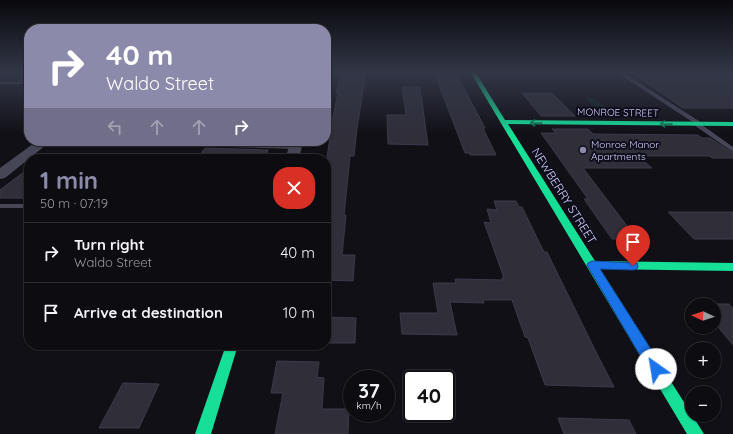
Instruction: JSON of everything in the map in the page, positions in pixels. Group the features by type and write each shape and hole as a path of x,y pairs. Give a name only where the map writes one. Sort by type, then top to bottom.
{"street":[{"name":"NEWBERRY STREET","path":"486,93 696,434"},
{"name":"MONROE STREET","path":"504,122 733,124"},
{"path":"28,154 39,146"},
{"path":"0,175 24,157"},
{"path":"592,265 733,268"},
{"path":"203,434 230,350"}],"lane":[{"path":"653,93 733,150"},
{"path":"0,206 24,206"}],"shaded area":[{"path":"585,98 595,98 614,115 602,115"}],"building":[{"path":"338,93 363,93 354,156 350,156 344,215 346,215 342,255 355,255 353,281 331,280 331,154 328,154 329,146 331,146 332,121"},
{"path":"403,93 421,93 428,145 388,144 387,115 406,115"},
{"path":"442,93 467,93 485,128 483,128 496,155 470,155 470,153 465,153"},
{"path":"522,93 552,93 575,116 541,116"},
{"path":"662,93 733,93 733,108 683,108"},
{"path":"552,129 588,129 593,134 698,135 702,138 710,138 733,153 733,158 712,158 710,156 638,156 652,168 583,168 637,239 612,239 584,199 588,199 541,133 556,133"},
{"path":"205,148 268,150 266,154 201,154"},
{"path":"24,172 24,198 0,198 0,190"},
{"path":"494,201 516,201 519,207 522,207 544,252 547,252 614,387 545,385 528,338 525,337 512,300 483,300 484,303 450,302 457,335 402,334 400,313 438,313 433,283 456,283 455,279 503,280 502,278 504,278 484,222 491,223 487,209 497,210"},
{"path":"668,212 733,212 733,239 694,239"},
{"path":"721,304 729,304 733,309 733,345 721,330"},
{"path":"331,317 356,318 355,343 331,343"},
{"path":"277,361 319,362 317,377 324,378 322,409 343,409 343,422 348,422 348,434 275,434 283,393 271,393"},
{"path":"123,383 159,384 139,428 99,428"},
{"path":"558,418 629,420 636,434 564,434"}],"traffic: fast":[{"path":"486,93 696,434"},
{"path":"504,122 733,124"},
{"path":"592,265 733,267"},
{"path":"203,434 230,350"}],"place":[{"name":"Monroe Manor Apartments","path":"583,150"}],"route":[{"path":"633,266 592,265 656,369"}]}
